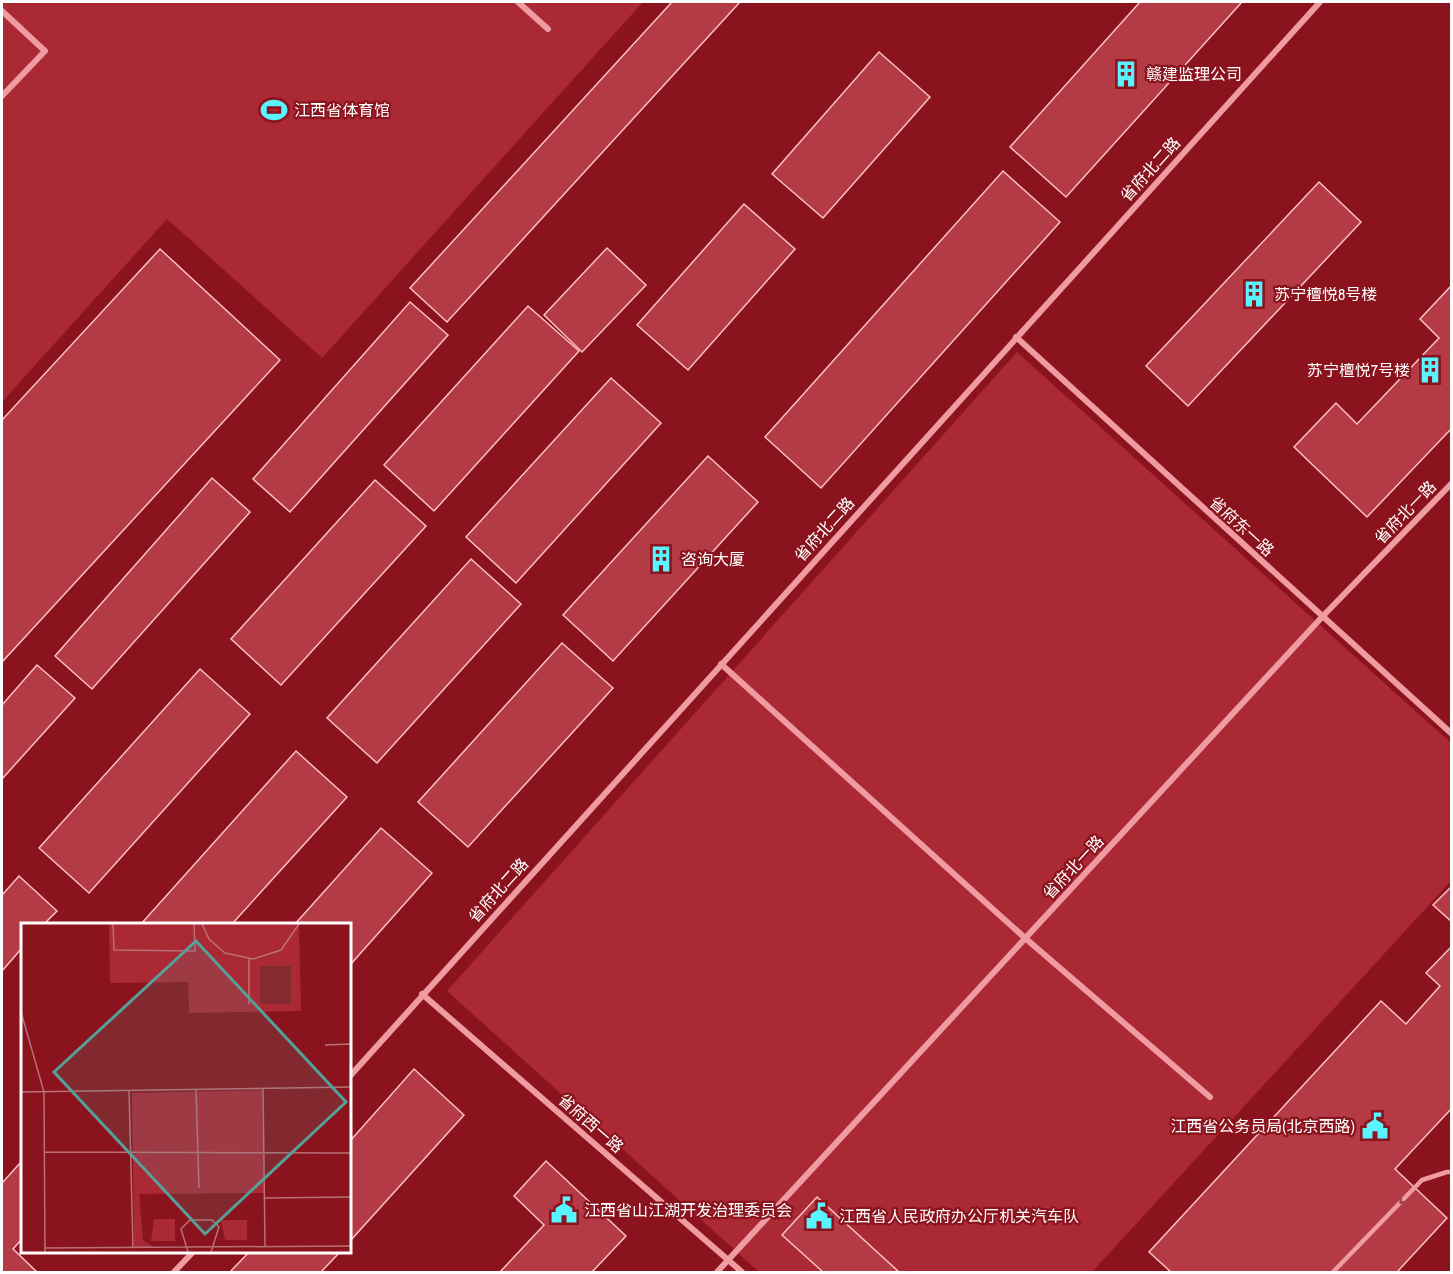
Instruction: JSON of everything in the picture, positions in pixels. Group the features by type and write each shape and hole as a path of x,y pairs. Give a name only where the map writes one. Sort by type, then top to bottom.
{"street":[{"path":"518,2 548,29"},
{"name":"省府北二路","path":"351,1075 1320,2"},
{"path":"2,11 45,51 2,96"},
{"name":"省府东一路","path":"1016,337 1452,734"},
{"name":"省府北一路","path":"717,1272 1322,617 1452,483"},
{"path":"721,664 1025,938 1210,1097"},
{"name":"省府西一路","path":"423,994 742,1272"},
{"path":"174,1272 191,1253"}],"lane":[{"path":"1333,1272 1422,1180 1452,1172"}],"shaded area":[{"name":"江西省体育馆","path":"2,2 643,2 322,358 167,219 2,402"},
{"path":"1017,352 1451,743 1451,881 1092,1272 759,1272 447,991"}],"building":[{"path":"672,2 740,2 447,322 410,288"},
{"name":"赣建监理公司","path":"1140,2 1242,2 1066,197 1010,147"},
{"path":"879,52 930,97 823,218 772,174"},
{"path":"1003,171 1060,222 821,488 765,437"},
{"name":"苏宁檀悦8号楼","path":"1319,182 1361,222 1188,406 1146,366"},
{"path":"744,204 795,249 688,370 637,325"},
{"path":"607,248 646,285 582,352 544,315"},
{"path":"160,249 280,360 2,662 2,420"},
{"name":"苏宁檀悦7号楼","path":"1452,285 1452,428 1367,517 1294,447 1336,403 1357,424 1439,338 1420,319"},
{"path":"410,302 448,335 290,512 253,479"},
{"path":"528,306 579,351 434,511 384,465"},
{"path":"611,378 661,423 516,583 466,537"},
{"name":"咨询大厦","path":"708,456 758,502 613,661 563,615"},
{"path":"212,478 250,512 92,689 55,656"},
{"path":"375,480 426,526 281,685 231,639"},
{"path":"471,559 521,604 377,763 327,718"},
{"path":"562,643 613,688 468,847 418,802"},
{"path":"37,665 75,698 2,779 2,705"},
{"path":"200,669 250,714 89,893 39,848"},
{"path":"296,751 347,797 233,923 142,923"},
{"path":"381,828 432,873 351,964 351,923 296,923"},
{"path":"19,876 57,911 45,923 21,923 21,949 2,971 2,895"},
{"path":"1452,886 1452,922 1433,905"},
{"path":"1452,946 1452,1108 1395,1169 1447,1218 1397,1272 1171,1272 1149,1252 1381,1001 1406,1024 1440,986 1426,973"},
{"path":"414,1069 464,1115 351,1240 351,1140"},
{"name":"江西省山江湖开发治理委员会","path":"546,1161 626,1236 592,1272 500,1272 544,1225 514,1196"},
{"path":"21,1162 21,1240 13,1249 37,1272 2,1272 2,1183"},
{"name":"江西省人民政府办公厅机关汽车队","path":"817,1197 899,1272 823,1272 782,1235"},
{"path":"248,1253 339,1253 321,1272 230,1272"}],"place":[{"name":"赣建监理公司","path":"1126,74"},
{"name":"江西省体育馆","path":"274,110"},
{"name":"苏宁檀悦8号楼","path":"1254,294"},
{"name":"苏宁檀悦7号楼","path":"1430,370"},
{"name":"咨询大厦","path":"661,559"},
{"name":"江西省公务员局(北京西路)","path":"1375,1126"},
{"name":"江西省山江湖开发治理委员会","path":"564,1210"},
{"name":"江西省人民政府办公厅机关汽车队","path":"819,1216"}]}
